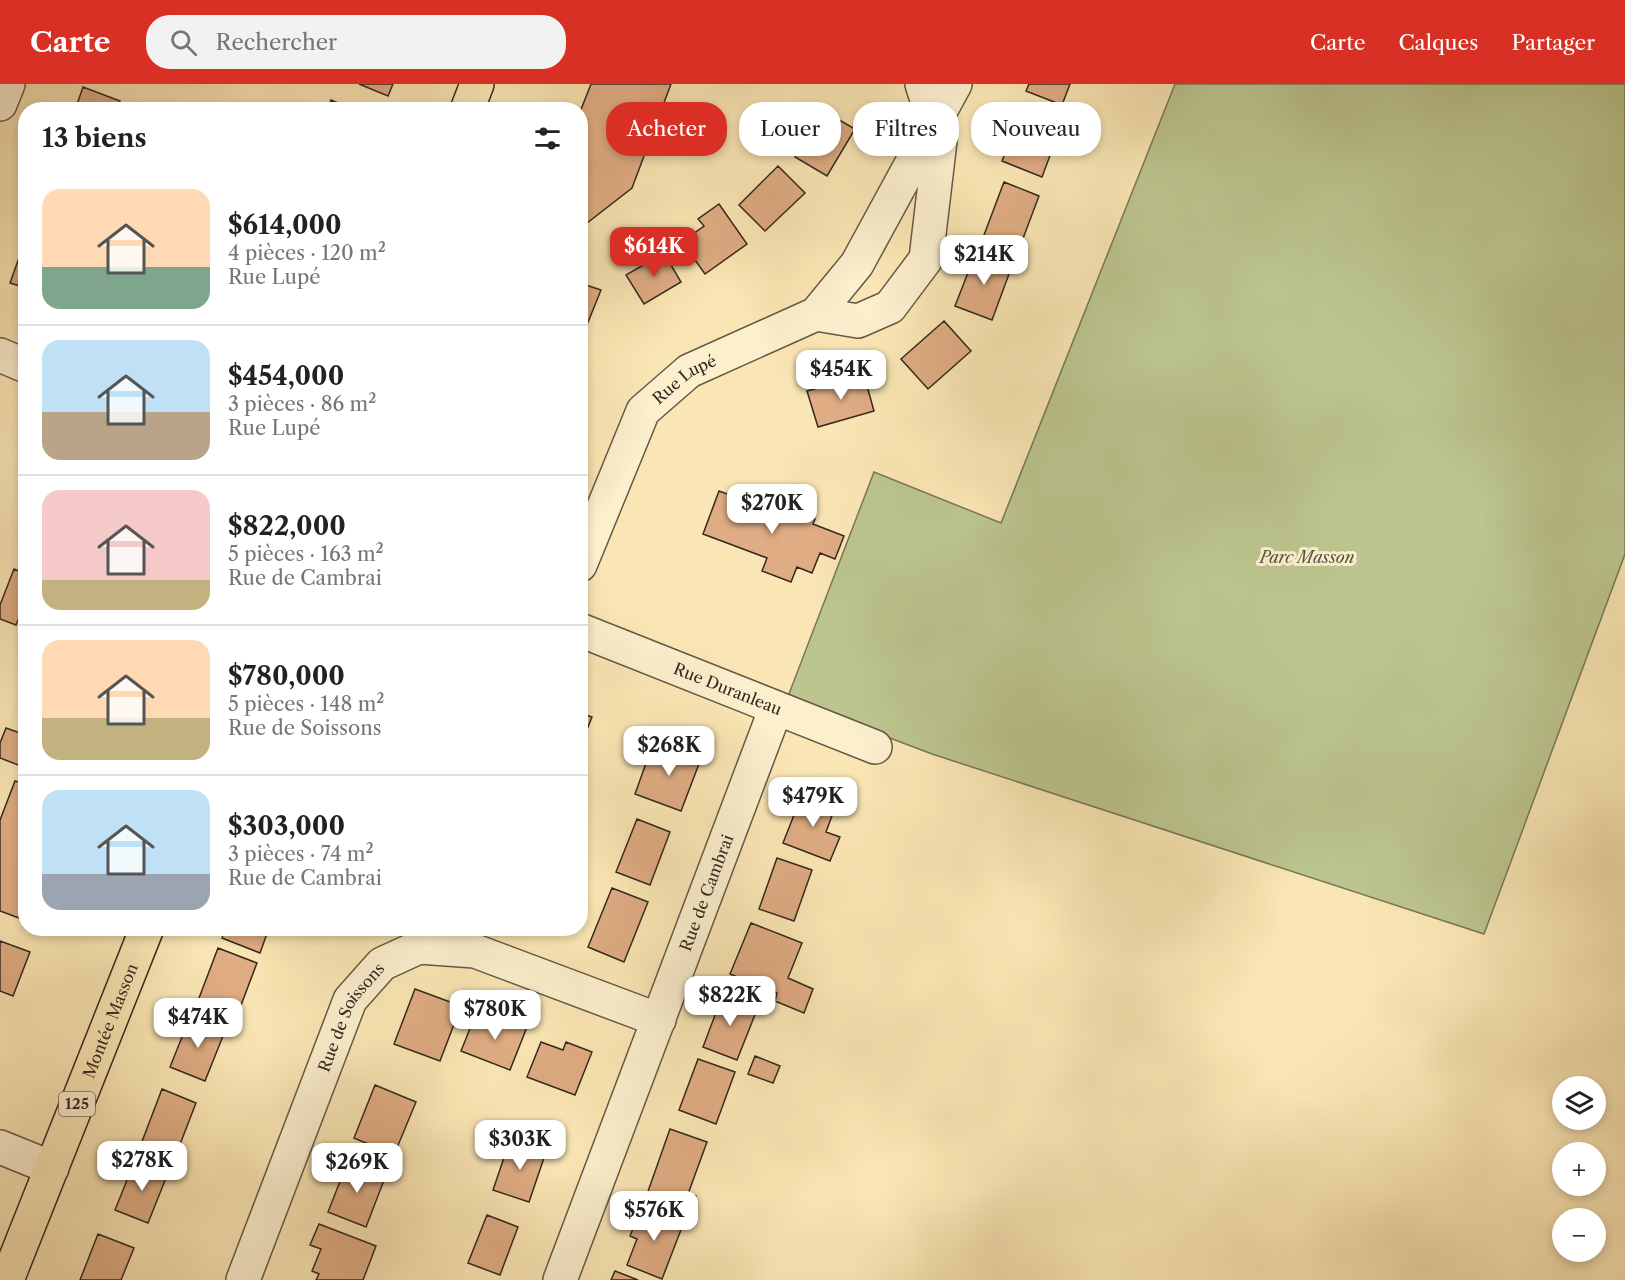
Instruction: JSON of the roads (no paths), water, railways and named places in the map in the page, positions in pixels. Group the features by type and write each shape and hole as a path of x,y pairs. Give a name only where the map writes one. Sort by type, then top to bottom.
{"main road":[{"path":"470,102 477,84"},
{"name":"Montée Masson","path":"7,1280 144,936"}],"street":[{"path":"0,104 8,84"},
{"path":"922,84 928,102"},
{"name":"Rue Lupé","path":"945,102 955,84"},
{"name":"Rue Lupé","path":"588,545 643,411 689,371 816,314 857,264 915,156"},
{"path":"816,314 858,321 890,307 926,259 938,156"},
{"path":"0,355 18,363"},
{"name":"Rue Duranleau","path":"588,633 875,747"},
{"name":"Rue de Cambrai","path":"560,1280 776,708"},
{"name":"Rue de Soissons","path":"243,1280 350,1000 382,964 419,947 475,951 659,1020"},
{"path":"0,1147 52,1168"}],"park label":[{"name":"Parc Masson","path":"1307,557"}]}
